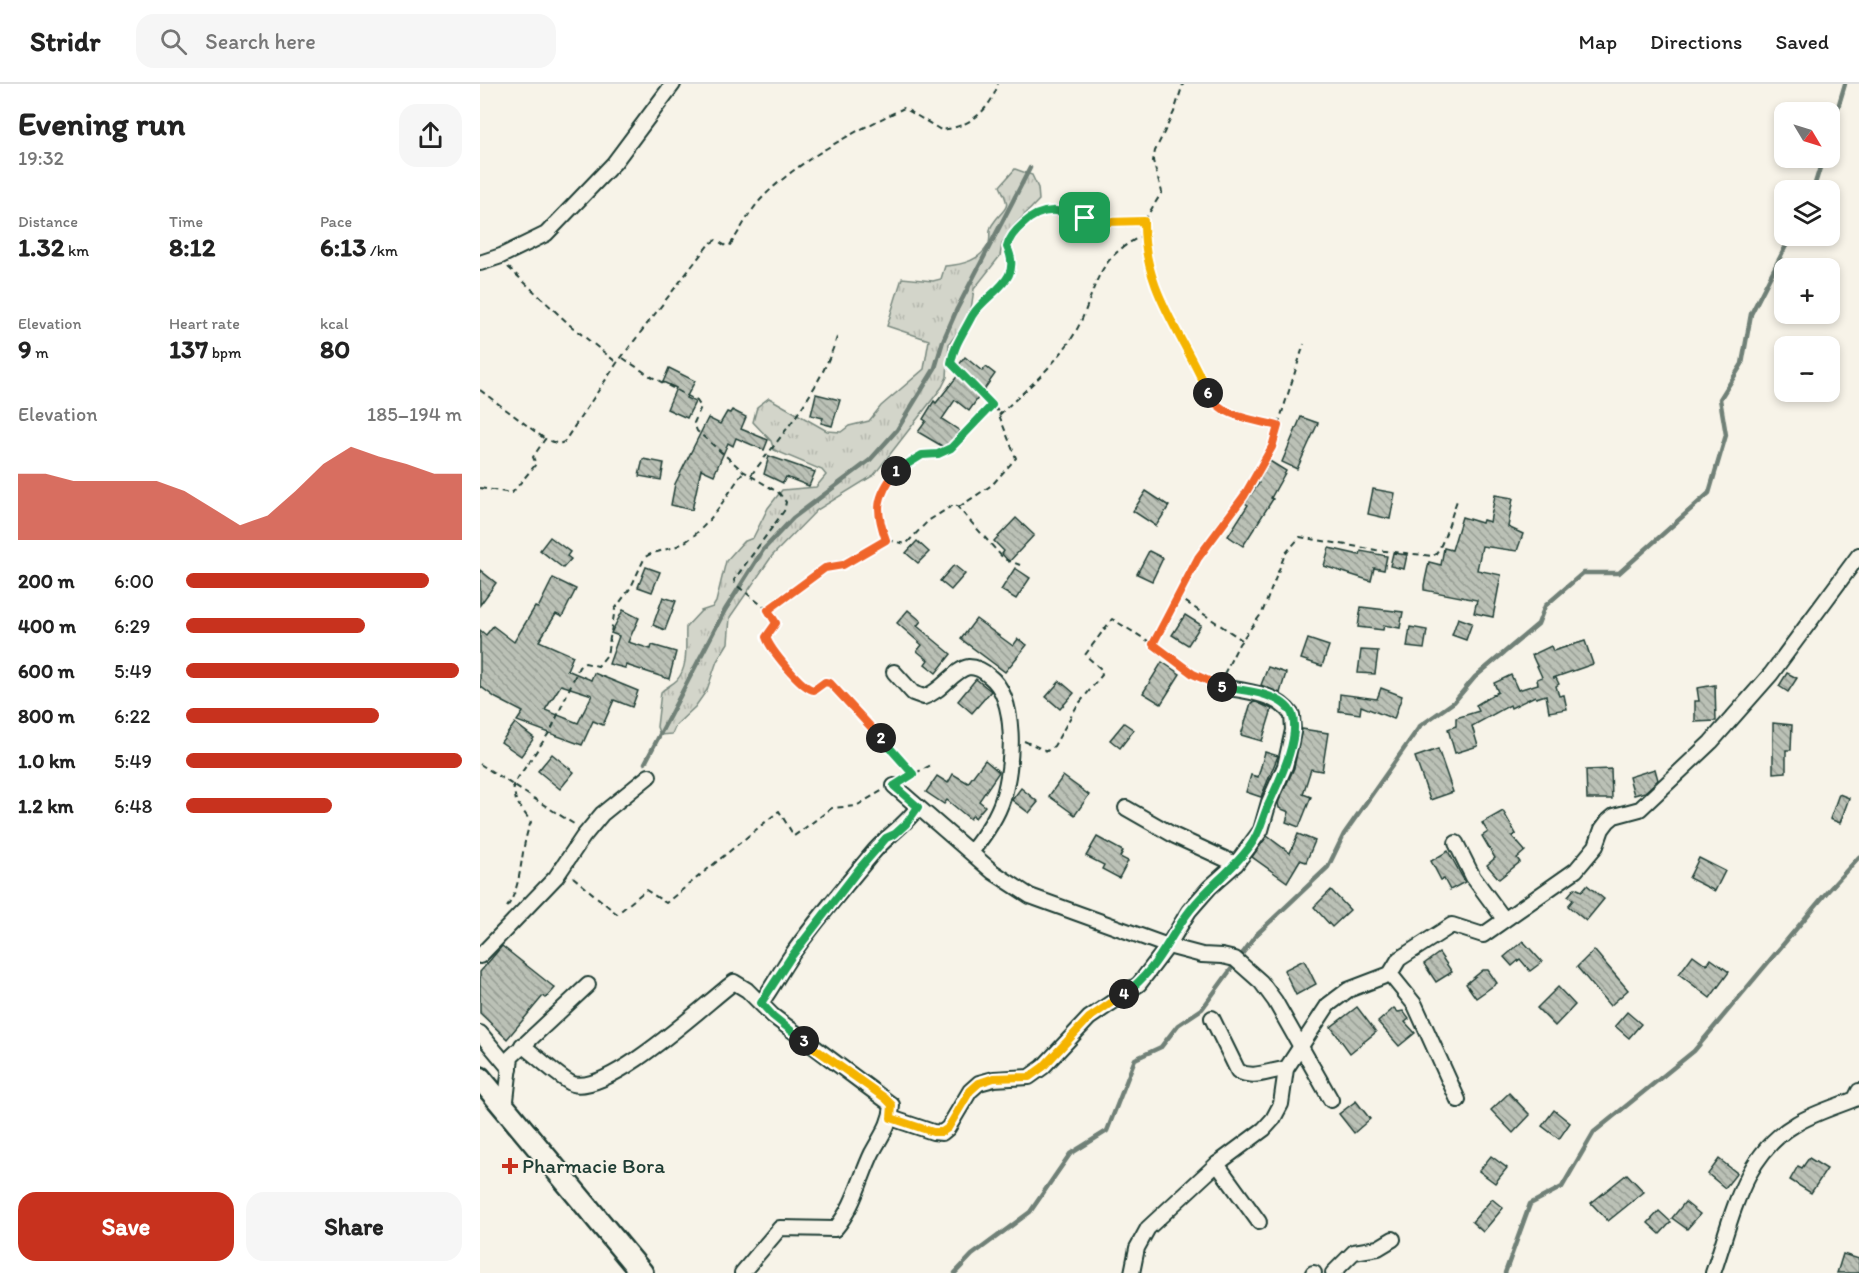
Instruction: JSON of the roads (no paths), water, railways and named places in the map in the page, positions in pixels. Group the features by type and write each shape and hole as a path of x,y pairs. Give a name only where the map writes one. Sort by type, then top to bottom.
{"highway":[{"path":"480,1078 642,1273"}],"street":[{"path":"480,263 497,258 546,234 569,212 631,142 673,84"},
{"path":"1133,1273 1137,1248 1148,1228 1217,1164 1274,1119 1281,1104 1286,1069 1328,1005 1348,990 1390,974 1399,958 1452,925 1483,935 1504,919 1525,908 1576,870 1596,846 1602,829 1608,821 1614,816 1640,808 1711,742 1772,674 1859,555"},
{"path":"894,672 912,693 924,697 937,693 960,670 971,667 983,671 1003,691 1009,732 1009,770 1003,801 988,830 971,852"},
{"path":"891,1118 933,1132 942,1132 948,1128 970,1091 979,1083 994,1078 1029,1077 1043,1067 1089,1018 1139,984 1168,946 1189,911 1210,887 1236,864 1261,830 1269,802 1279,785 1292,738 1292,715 1280,702 1269,697 1217,686"},
{"path":"480,956 539,897 602,814 649,776"},
{"path":"894,786 993,872 1030,896 1168,946 1202,955 1235,959 1261,982 1275,1001 1332,1100"},
{"path":"761,1003 791,957 859,869 886,838 895,834 906,824 918,807"},
{"path":"1126,808 1175,836 1236,864"},
{"path":"1456,843 1473,878 1504,919"},
{"path":"1390,974 1415,1005 1458,1100"},
{"path":"522,1045 570,1083 580,1085 602,1078 648,1053 734,982 739,983 773,1016 829,1060 892,1105 891,1118 873,1152 855,1198 835,1229 780,1228 742,1273"},
{"path":"505,1109 511,1057 588,985"},
{"path":"1212,1018 1238,1071 1246,1075 1254,1075 1286,1069"},
{"path":"480,1033 510,1070"},
{"path":"1713,1273 1743,1184 1764,1149 1795,1124 1858,1097"},
{"path":"1217,1164 1259,1222"},
{"path":"1333,1273 1354,1252 1378,1248 1393,1239"}],"waterway":[{"path":"1840,102 1845,84"},
{"path":"645,763 725,610 763,550 793,518 870,460 897,430 935,368 943,341 957,309 1030,168"},
{"path":"1816,180 1820,168"},
{"path":"955,1273 972,1255 1030,1212 1070,1154 1107,1131 1135,1059 1161,1047 1178,1025 1202,1009 1256,935 1328,867 1344,834 1420,726 1454,702 1475,677 1538,624 1545,606 1583,573 1619,573 1709,493 1726,435 1720,399 1742,364 1751,314 1786,246"},
{"path":"1505,1273 1530,1204 1562,1187 1594,1132 1694,1051 1859,857"}],"place":[{"name":"Pharmacie Bora","path":"510,1166"}]}
